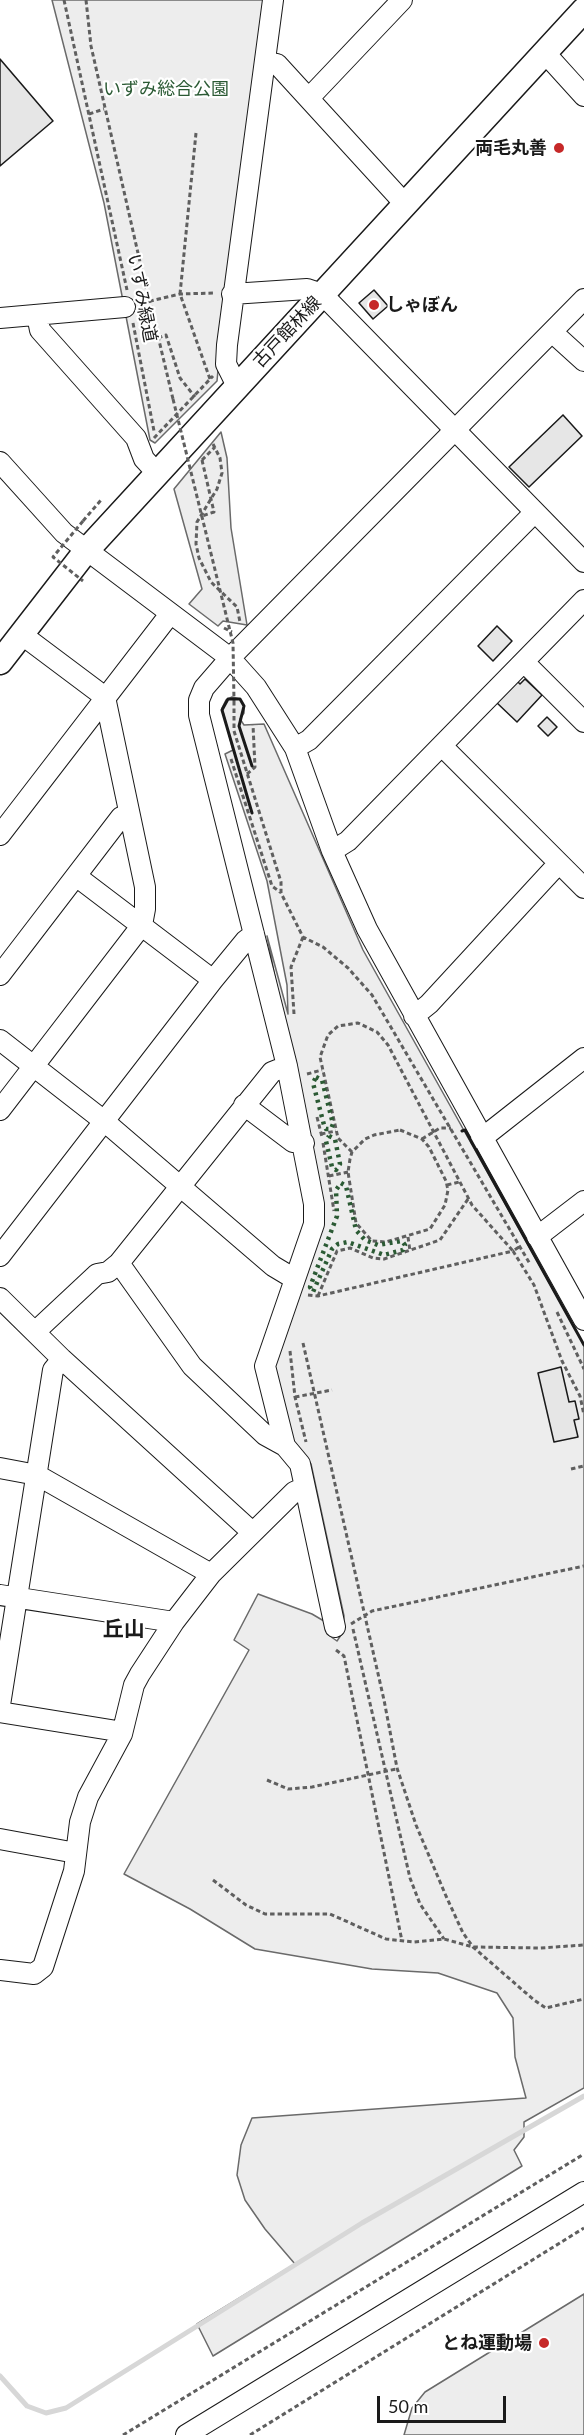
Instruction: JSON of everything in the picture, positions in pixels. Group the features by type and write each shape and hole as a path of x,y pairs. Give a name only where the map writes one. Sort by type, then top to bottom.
{"main road":[{"name":"古戸館林線","path":"0,662 86,551 157,473 226,388 322,294 584,10"}],"street":[{"path":"226,388 232,294 273,0"},
{"path":"309,98 402,0"},
{"path":"545,53 584,96"},
{"path":"266,62 278,64 405,204"},
{"path":"232,294 307,289 322,294 584,562"},
{"path":"285,1446 265,1366 298,1286 315,1216 295,1065 254,934 199,715 199,700 204,688 230,658 584,299"},
{"path":"0,318 128,306"},
{"path":"37,315 40,330 136,438 144,459 157,473"},
{"path":"552,332 584,361"},
{"path":"0,462 47,517 86,551 230,658 256,687 295,748 332,851 367,929 584,1320"},
{"path":"295,748 309,740 535,512"},
{"path":"332,851 348,842 584,600"},
{"path":"0,835 170,614"},
{"path":"0,1110 142,925 145,887 105,697 21,634"},
{"path":"524,662 584,722"},
{"path":"442,746 584,888"},
{"path":"0,975 121,817 129,814"},
{"path":"414,1016 429,1004 559,863"},
{"path":"76,876 213,980"},
{"path":"0,1256 213,980 245,941 254,934"},
{"path":"0,1040 104,1121 298,1286"},
{"path":"481,1138 584,1058"},
{"path":"36,1331 97,1274 108,1272 119,1263 272,1072 295,1065"},
{"path":"244,1105 293,1142 304,1143"},
{"path":"537,1237 584,1201"},
{"path":"119,1263 192,1366 265,1435 285,1446 300,1464 303,1488 343,1625"},
{"path":"0,1298 62,1359 252,1532"},
{"path":"0,1705 8,1596 37,1475 53,1370 62,1359"},
{"path":"0,1468 37,1475 211,1575"},
{"path":"0,1970 34,1974 44,1967 74,1870 80,1822 88,1797 122,1734 134,1685 174,1622 211,1575 294,1492 303,1488"},
{"path":"8,1596 174,1622"},
{"path":"0,1712 117,1731 122,1734"},
{"path":"0,1839 76,1853"},
{"path":"186,2435 584,2192"}],"path":[{"name":"いずみ緑道","path":"64,0 154,438 210,381 215,372"},
{"path":"86,0 91,46 104,110 233,644 234,731 281,882 281,893"},
{"path":"89,114 104,110"},
{"path":"195,133 180,294 210,381 226,388"},
{"path":"128,306 180,294 232,294"},
{"path":"158,338 166,335 180,378 195,397"},
{"path":"211,440 222,473 217,489 197,522 196,544 199,558 212,582 237,607 239,632 224,628"},
{"path":"202,516 214,512 202,460 215,447"},
{"path":"83,581 53,557 101,500"},
{"path":"247,774 255,767 253,725"},
{"path":"227,749 272,886 281,893 303,937 323,947 348,968 372,995 534,1271"},
{"path":"296,1023 291,967 303,937"},
{"path":"352,1152 338,1138 322,1070 321,1048 328,1035 338,1026 349,1023 369,1026 388,1045 468,1199 513,1251 534,1286 562,1361 580,1396 584,1415"},
{"path":"388,1045 397,1040"},
{"path":"295,1065 306,1074 308,1084"},
{"path":"306,1074 322,1070"},
{"path":"316,1114 329,1176 333,1214"},
{"path":"422,1139 434,1131 451,1128 461,1123"},
{"path":"389,1131 400,1131 422,1139 429,1147 447,1185 445,1205 430,1229 387,1242 372,1241 356,1223 348,1172 352,1152 365,1139 389,1131"},
{"path":"329,1176 348,1172"},
{"path":"447,1185 459,1182"},
{"path":"318,1296 334,1254 339,1249 350,1248 373,1258 384,1259 440,1240 468,1199"},
{"path":"408,1237 410,1251"},
{"path":"298,1286 318,1296 513,1251 519,1246"},
{"path":"556,1310 584,1369"},
{"path":"291,1344 295,1397 308,1450"},
{"path":"303,1344 384,1700 397,1768 429,1856 463,1933 473,1947 546,2008 584,1999"},
{"path":"295,1397 332,1390"},
{"path":"571,1469 584,1466"},
{"path":"343,1625 364,1618 372,1611 584,1566"},
{"path":"349,1612 343,1625 385,1772 410,1878 420,1904 444,1939"},
{"path":"336,1650 344,1656 402,1941"},
{"path":"267,1780 288,1789 368,1777 397,1768"},
{"path":"213,1880 246,1905 265,1914 320,1912 346,1919 386,1939 402,1941 444,1939 473,1947 540,1948 584,1945"},
{"path":"123,2435 584,2154"},
{"path":"250,2435 584,2228"}],"shaded area":[{"name":"いずみ総合公園","path":"52,0 267,0 225,293 217,381 155,443 150,440 104,203"},
{"path":"221,432 227,458 231,528 247,625 223,621 218,626 189,604 202,589 174,489"},
{"path":"232,697 240,699 244,706 244,713 240,719 244,725 264,724 363,950 584,1345 584,2088 524,2122 524,2137 514,2150 522,2166 213,2356 197,2324 295,2264 265,2229 245,2200 237,2175 241,2145 252,2118 526,2098 515,2057 513,2018 497,1993 438,1973 372,1969 255,1949 190,1909 124,1874 249,1650 234,1640 258,1594 312,1614 329,1624 327,1634 337,1641 343,1632 344,1616 311,1464 293,1443 273,1371 322,1222 267,936 288,1014 287,985 267,881 225,754 233,750 222,708 226,700"},
{"name":"とね運動場","path":"584,2294 584,2435 404,2435 412,2408 425,2392"}],"building":[{"path":"0,59 53,121 0,166"},
{"name":"しゃぼん","path":"374,290 388,306 373,319 359,303"},
{"path":"563,415 582,436 529,487 509,467"},
{"path":"497,626 512,641 493,661 478,646"},
{"path":"525,679 542,695 517,722 496,702 516,680 520,684"},
{"path":"547,717 557,727 548,736 538,726"},
{"path":"561,1367 569,1402 575,1401 579,1419 574,1420 578,1437 554,1442 538,1373"}],"waterway":[{"path":"0,2376 27,2406 46,2413 66,2408 362,2223 584,2096"}],"hedge":[{"path":"316,1077 322,1080 333,1124 331,1129 326,1129 324,1125 313,1083 316,1077"},
{"path":"329,1136 335,1139 340,1164 336,1170 332,1167 326,1141 329,1136"},
{"path":"341,1183 346,1186 356,1230 365,1240 378,1245 402,1241 405,1245 403,1250 384,1255 348,1242 338,1244 332,1249 313,1292 310,1287 337,1216 336,1190 341,1183"}],"wall":[{"path":"252,766 239,726 244,706 240,699 228,699 222,710 252,813"},
{"path":"462,1131 465,1130 584,1345"}],"place":[{"name":"両毛丸善","path":"559,148"},
{"name":"しゃぼん","path":"374,305"},
{"name":"とね運動場","path":"544,2343"}],"district":[{"name":"丘山","path":"124,1629"}]}
